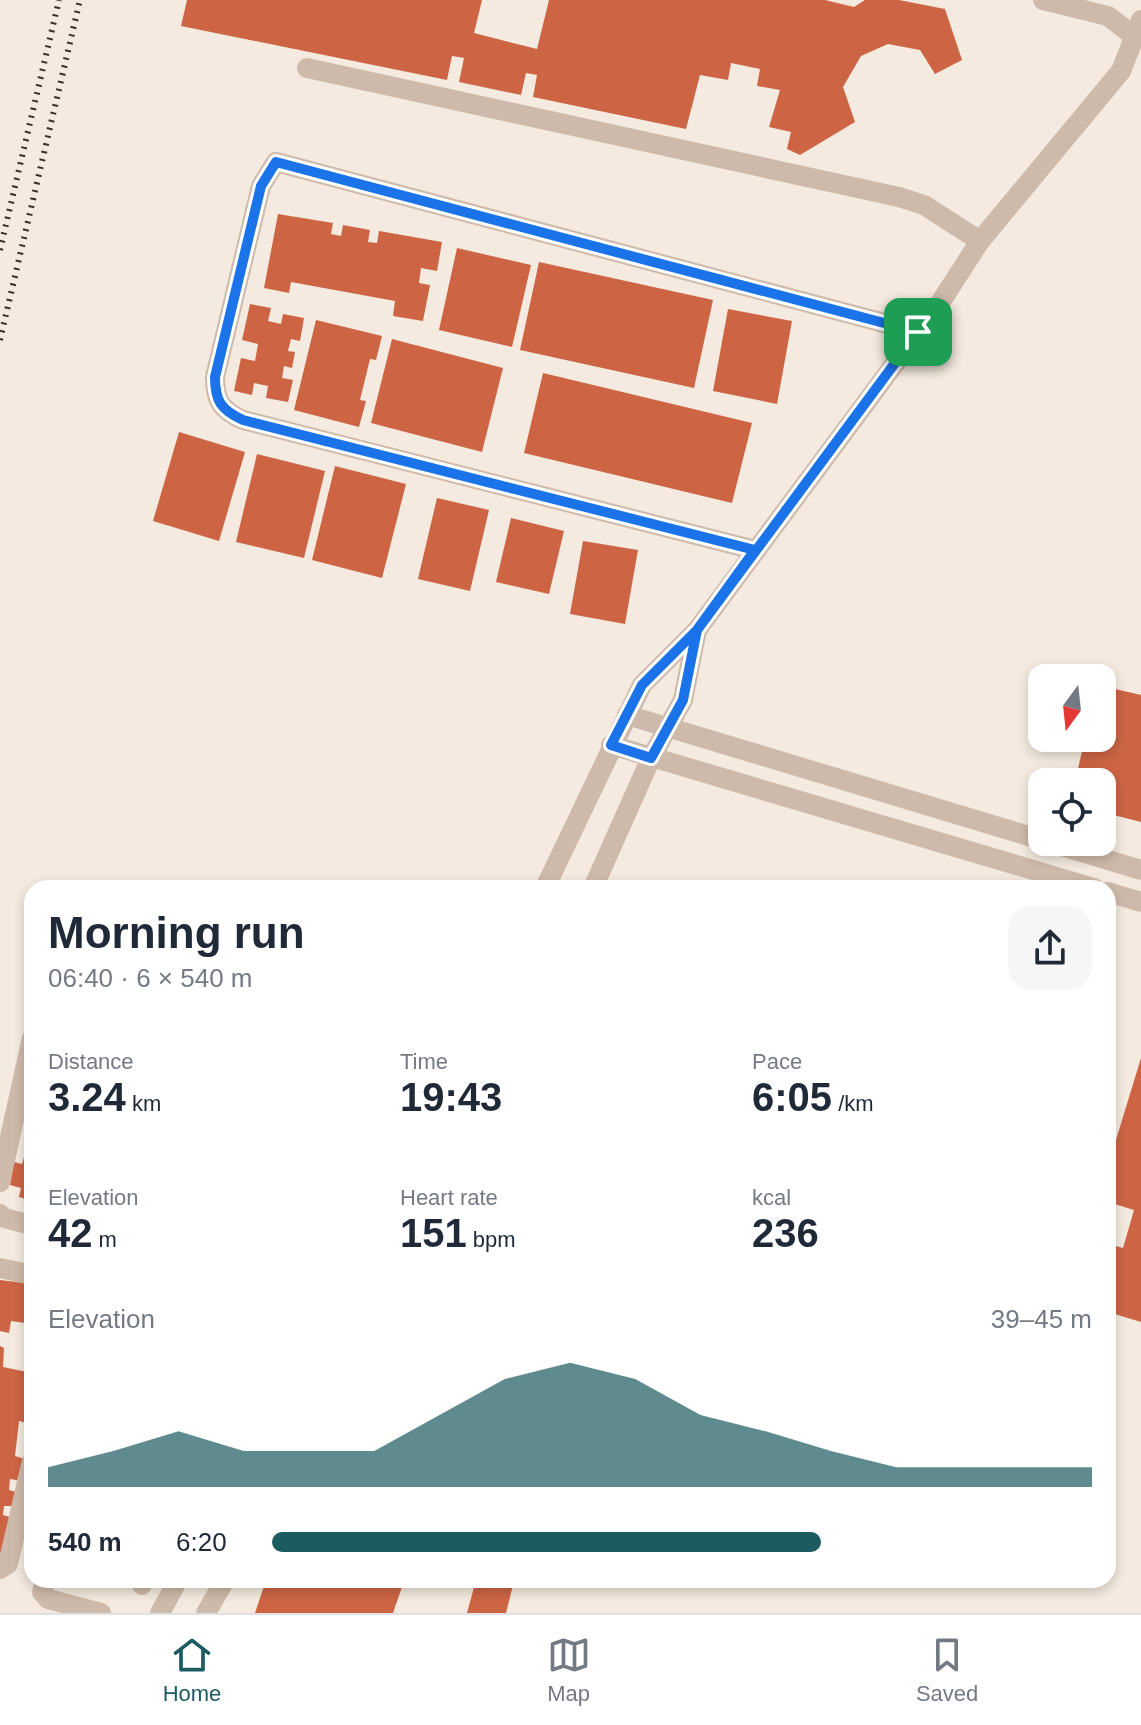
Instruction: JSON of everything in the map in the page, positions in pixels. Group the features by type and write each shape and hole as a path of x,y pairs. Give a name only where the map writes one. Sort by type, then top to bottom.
{"street":[{"path":"549,880 642,685 697,630 940,303 980,241 1121,71 1138,29 1108,16 1043,0"},
{"path":"307,68 899,197 924,205 980,241"},
{"path":"755,550 243,420 225,412 215,397 215,377 261,186 276,162 918,332"},
{"path":"597,880 651,758 683,700 697,630"},
{"path":"627,715 1028,836"},
{"path":"611,745 1065,880"},
{"path":"1090,880 1095,856 1141,870"},
{"path":"1116,894 1141,902"},
{"path":"0,1182 24,1074"},
{"path":"0,1214 24,1223"},
{"path":"0,1268 24,1273"},
{"path":"0,1569 8,1564 24,1495"},
{"path":"43,1588 42,1592 48,1599 101,1613"},
{"path":"160,1613 174,1588"},
{"path":"206,1613 220,1588"}],"building":[{"path":"187,0 482,0 474,33 537,49 549,0 825,0 854,7 865,0 899,0 945,9 962,60 935,74 920,50 888,44 861,56 843,87 855,122 800,155 787,149 791,132 769,127 780,90 757,86 760,69 731,63 728,80 700,75 686,129 533,97 537,75 526,73 521,95 459,82 464,58 452,56 447,80 181,26"},
{"path":"278,214 333,223 331,234 341,236 343,225 370,230 368,242 377,243 379,231 442,242 437,271 421,268 419,283 430,285 423,321 393,316 395,301 291,282 289,293 264,288"},
{"path":"457,248 531,265 512,347 439,330"},
{"path":"539,262 713,300 694,388 520,350"},
{"path":"250,304 271,308 268,321 281,324 283,314 304,318 300,341 291,339 288,351 295,352 292,368 284,366 282,378 293,380 288,402 266,398 268,386 254,383 252,395 234,391 241,358 255,361 258,344 242,340"},
{"path":"728,309 792,321 777,404 713,391"},
{"path":"316,320 382,336 376,360 370,359 360,400 366,401 359,427 294,410"},
{"path":"392,339 503,368 482,452 371,423"},
{"path":"543,373 752,423 732,503 524,453"},
{"path":"179,432 245,452 219,541 153,521"},
{"path":"257,454 325,471 304,558 236,542"},
{"path":"335,466 406,484 382,578 312,560"},
{"path":"437,498 489,510 470,591 418,579"},
{"path":"511,518 564,531 549,594 496,582"},
{"path":"583,541 638,550 625,624 570,614"},
{"path":"1116,689 1141,695 1141,822 1116,816 1116,768 1078,768 1082,752 1116,752"},
{"path":"1141,1058 1141,1322 1116,1314 1116,1246 1123,1248 1134,1210 1116,1204 1116,1140"},
{"path":"24,1157 24,1199 19,1197 21,1188 10,1185 14,1162 22,1164"},
{"path":"0,1280 24,1283 24,1323 11,1321 9,1333 0,1331"},
{"path":"0,1346 4,1348 3,1367 24,1371 24,1422 19,1421 15,1456 24,1459 24,1464 21,1481 10,1479 9,1490 16,1492 12,1506 4,1506 3,1515 10,1517 3,1552 0,1552"},
{"path":"263,1588 402,1588 393,1613 255,1613"},
{"path":"474,1588 512,1588 506,1613 467,1613"}],"railway":[{"path":"0,250 59,0"},
{"path":"0,340 80,0"}],"route":[{"path":"918,332 276,162 261,186 215,377 215,397 225,412 243,420 755,550 697,630 642,685 611,745 651,758 683,700 697,630 918,332"}]}
